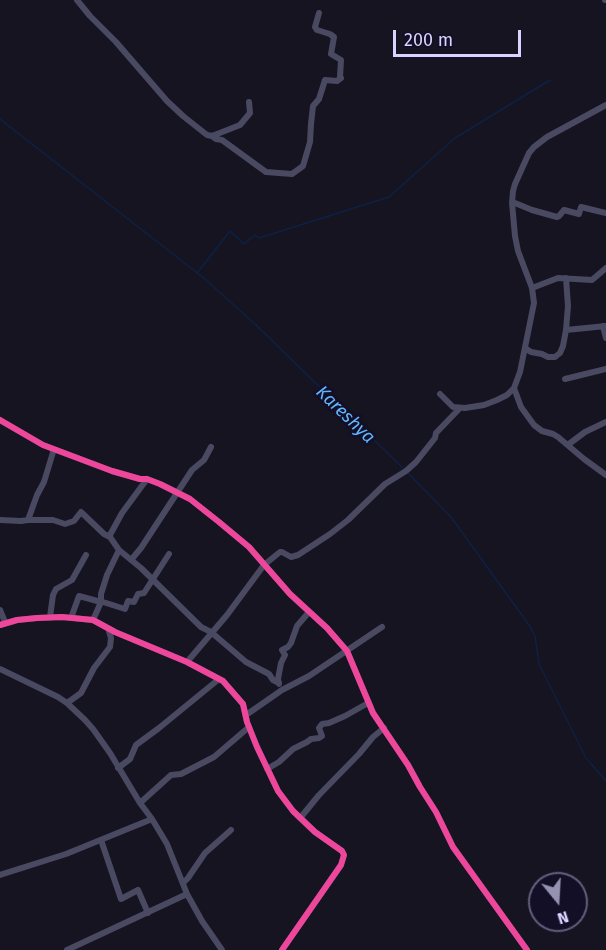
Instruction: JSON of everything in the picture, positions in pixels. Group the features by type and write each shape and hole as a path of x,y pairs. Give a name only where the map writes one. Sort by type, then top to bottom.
{"street":[{"path":"77,0 183,116 205,133 222,140 266,172 292,174 303,166 310,142 313,106 319,99 325,80 337,81 341,78 341,60 331,54 334,37 315,27 319,13"},
{"path":"212,136 237,127 243,122 250,113 249,102"},
{"path":"440,394 453,407 460,408 484,405 507,395 514,388 520,372 534,303 532,288 514,236 512,203 514,184 534,147 547,137 606,105"},
{"path":"512,203 515,202 532,210 557,217 564,210 579,214 581,207 606,213"},
{"path":"532,288 555,278 592,280 606,268"},
{"path":"525,348 548,357 555,357 560,353 566,330 568,306 566,278"},
{"path":"566,330 605,326 606,338"},
{"path":"565,379 606,369"},
{"path":"514,388 521,407 538,429 569,444 584,459 606,475"},
{"path":"187,662 227,615 264,565 280,552 291,557 298,555 339,527 385,484 416,462 435,438 436,433 460,408"},
{"path":"0,420 54,449 112,471 147,479 190,499 249,547 290,594 327,628 347,651 368,703 436,812 453,847 527,950"},
{"path":"569,444 585,432 606,422"},
{"path":"131,560 192,470 204,460 211,447"},
{"path":"28,520 44,482 54,449"},
{"path":"110,537 122,513 147,479"},
{"path":"0,520 53,520 64,524 74,521 81,512 110,537 119,550 201,627 212,632 246,662 269,674 281,686"},
{"path":"93,620 101,602 107,575 119,550"},
{"path":"71,618 79,596 125,609 128,601 134,602 138,594 144,593 169,554"},
{"path":"50,617 52,595 56,589 72,580 86,555"},
{"path":"0,610 3,624 17,620 50,617 93,620 187,662 223,681 243,704 249,727 278,791 293,811 344,855 341,866 282,950"},
{"path":"281,686 278,679 285,655 282,650 291,643 297,626 309,612"},
{"path":"246,715 281,686 309,676 382,627"},
{"path":"67,703 81,693 94,668 110,647 111,638 108,628"},
{"path":"0,669 58,697 93,729 167,844 202,921 222,950"},
{"path":"118,768 130,759 136,745 219,679"},
{"path":"267,769 293,749 322,736 319,728 322,724 345,716 368,703"},
{"path":"140,803 171,775 181,774 214,757 249,727"},
{"path":"301,817 373,737 384,728"},
{"path":"0,875 66,854 152,819"},
{"path":"184,882 205,853 231,830"},
{"path":"101,840 121,899 138,890 148,913"},
{"path":"67,950 188,894"}],"waterway":[{"path":"197,273 230,231 244,244 255,235 259,238 389,197 455,138 550,80"},
{"name":"Kareshya","path":"0,119 205,279 255,324 405,470"},
{"name":"Kareshya","path":"408,473 451,517 529,625 535,636 539,664 586,758 606,781"}],"cycle path":[{"path":"0,420 43,445 112,471 147,479 190,499 249,547 290,594 327,628 347,651 373,713 408,765 436,812 453,847 527,950"},
{"path":"0,625 37,618 62,617 93,620 115,632 187,662 223,681 243,704 257,747 278,791 293,811 344,855 341,865 282,950"}]}
